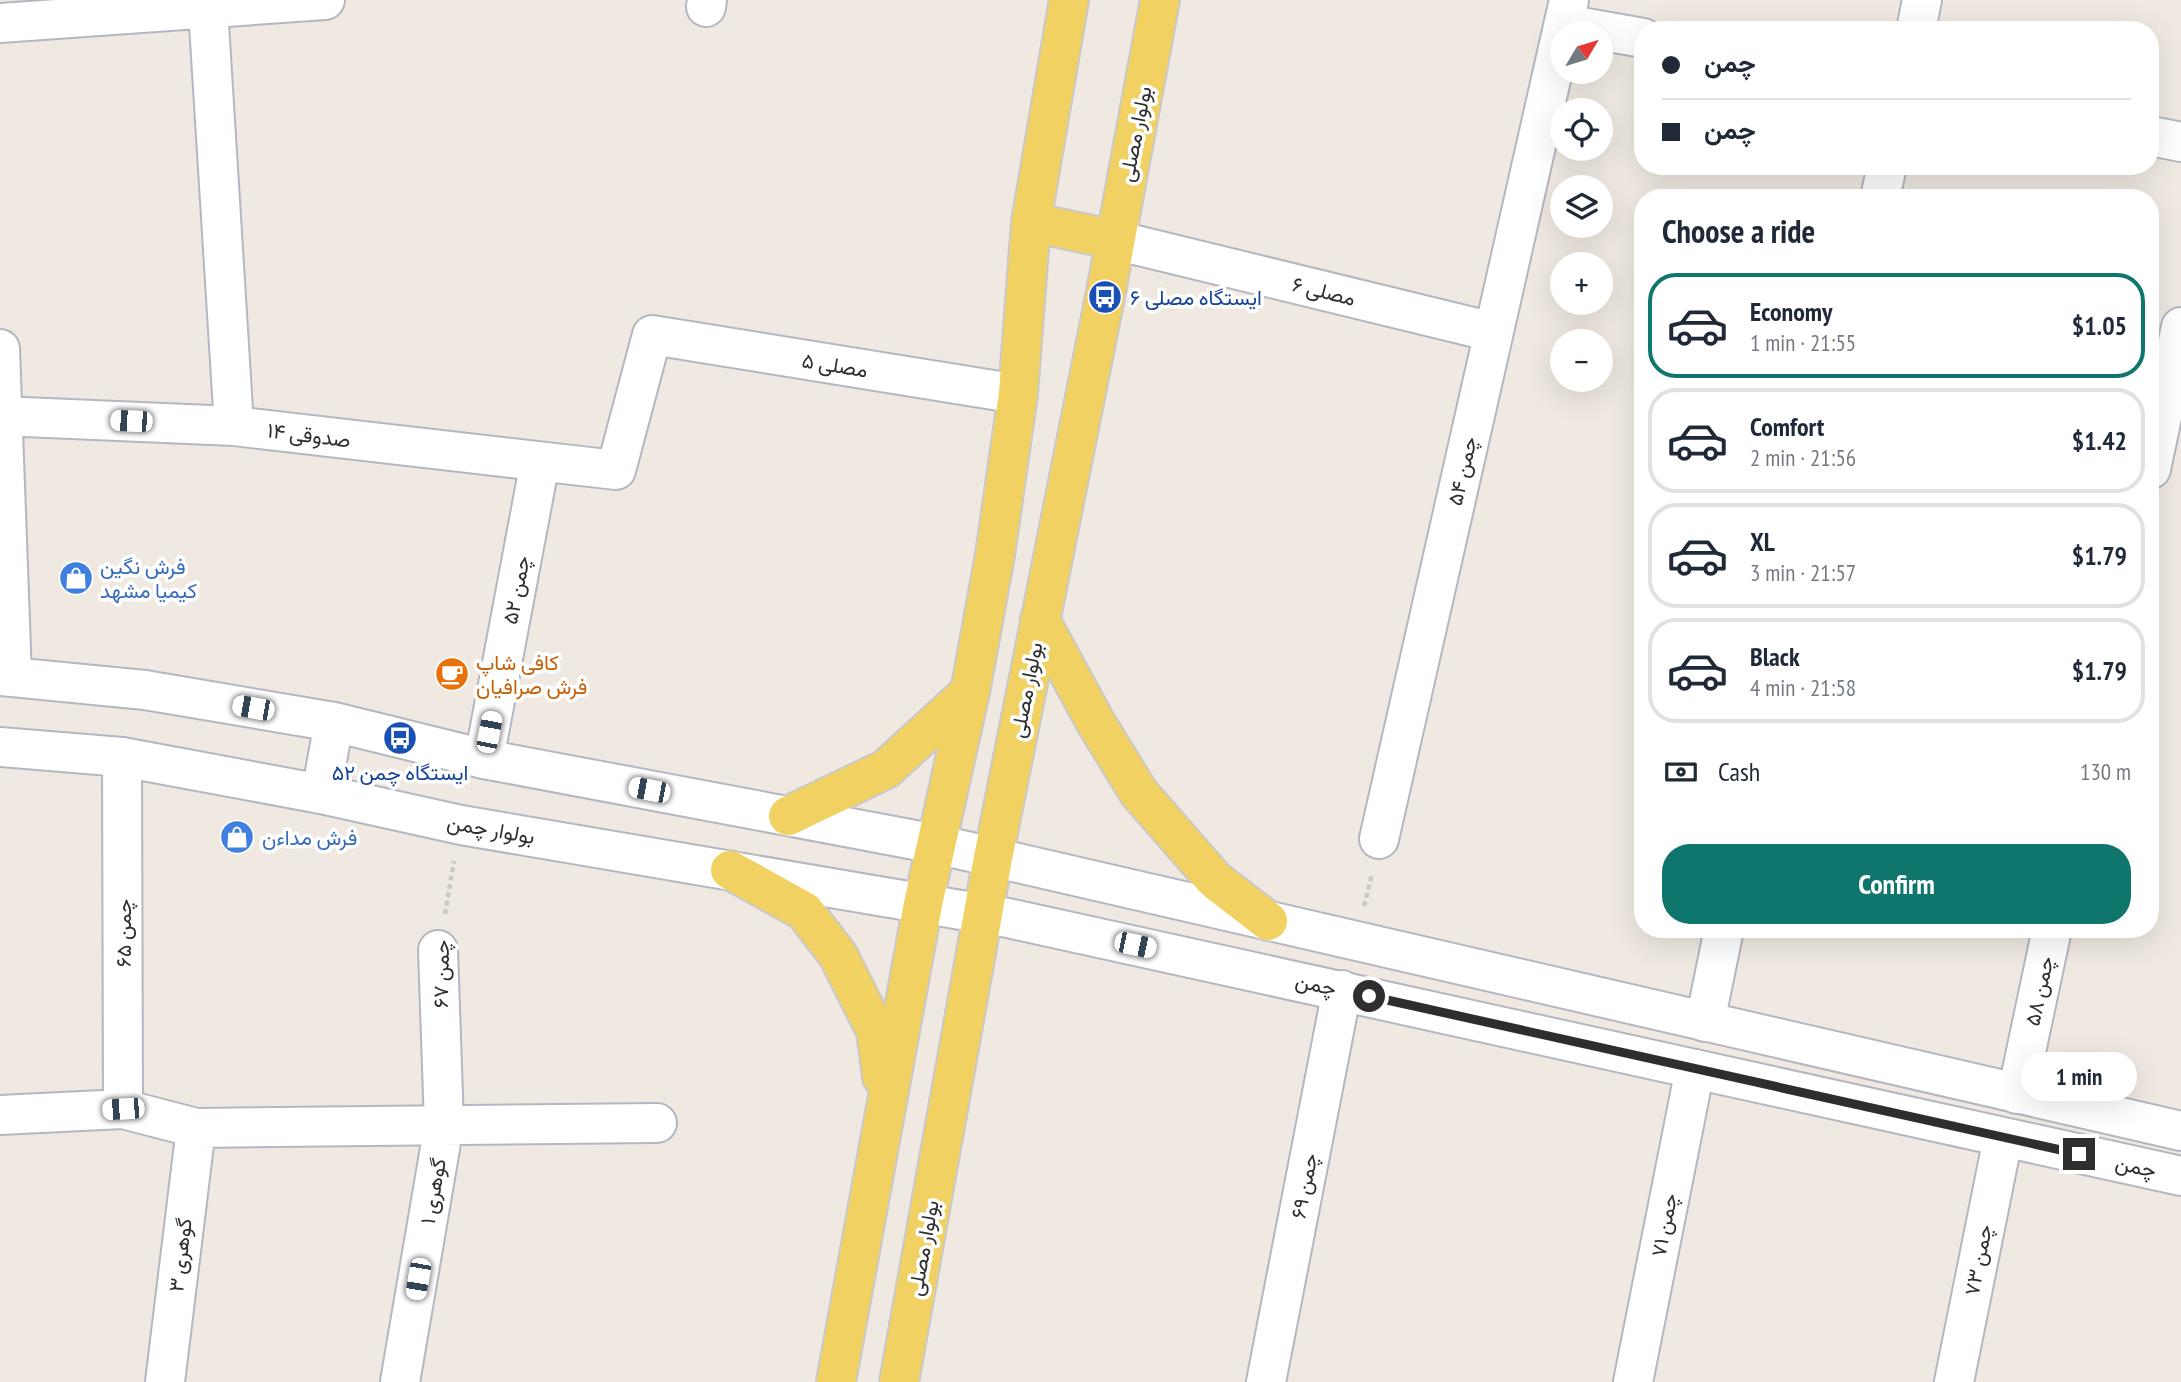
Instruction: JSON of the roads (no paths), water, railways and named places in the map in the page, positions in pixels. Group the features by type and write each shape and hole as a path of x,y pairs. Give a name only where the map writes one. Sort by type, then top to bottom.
{"main road":[{"path":"836,1382 923,904 970,692 995,555 1018,394 1031,222 1069,0"},
{"name":"بولوار مصلی","path":"905,1379 993,858 1160,0"},
{"path":"1031,222 1115,240"},
{"path":"1040,620 1096,723 1139,793 1216,880 1268,921"},
{"path":"788,816 886,769 970,692"},
{"path":"730,870 804,911 838,955 876,1031 886,1106"}],"street":[{"path":"0,23 325,0"},
{"path":"1918,21 1922,0"},
{"path":"208,8 234,426"},
{"path":"1567,12 1634,35"},
{"name":"چمن ۵۴","path":"1379,839 1567,12"},
{"path":"2159,138 2181,142"},
{"name":"مصلی ۶","path":"1115,240 1493,332"},
{"path":"2159,431 2181,327"},
{"name":"مصلی ۵","path":"616,470 652,335 1018,394"},
{"path":"0,349 6,676 145,690 334,722 484,759 936,844"},
{"name":"صدوقی ۱۴","path":"1,416 234,426 616,470"},
{"name":"چمن ۵۲","path":"484,759 540,462"},
{"path":"321,794 334,722"},
{"name":"بولوار چمن","path":"0,747 122,757 321,794 461,825 983,914"},
{"name":"چمن ۶۵","path":"122,757 123,1109"},
{"name":"چمن","path":"936,844 2181,1131"},
{"name":"چمن","path":"983,914 1342,990 2181,1176"},
{"name":"چمن ۷۱","path":"1633,1382 1722,938"},
{"name":"چمن ۵۸","path":"2003,1138 2017,1094 2050,938"},
{"name":"چمن ۶۷","path":"438,950 444,1125"},
{"name":"چمن ۶۹","path":"1266,1382 1342,990"},
{"path":"0,1115 123,1109 195,1128 657,1123"},
{"name":"گوهری ۱","path":"400,1382 444,1125"},
{"name":"گوهری ۳","path":"165,1382 195,1128"},
{"name":"چمن ۷۳","path":"1954,1382 2003,1138"}],"place":[{"name":"ایستگاه مصلی ۶","path":"1105,297"},
{"name":"فرش نگین کیمیا مشهد","path":"76,578"},
{"name":"کافی شاپ فرش صرافیان","path":"452,674"},
{"name":"ایستگاه چمن ۵۲","path":"400,738"},
{"name":"فرش مداءن","path":"237,837"}]}
